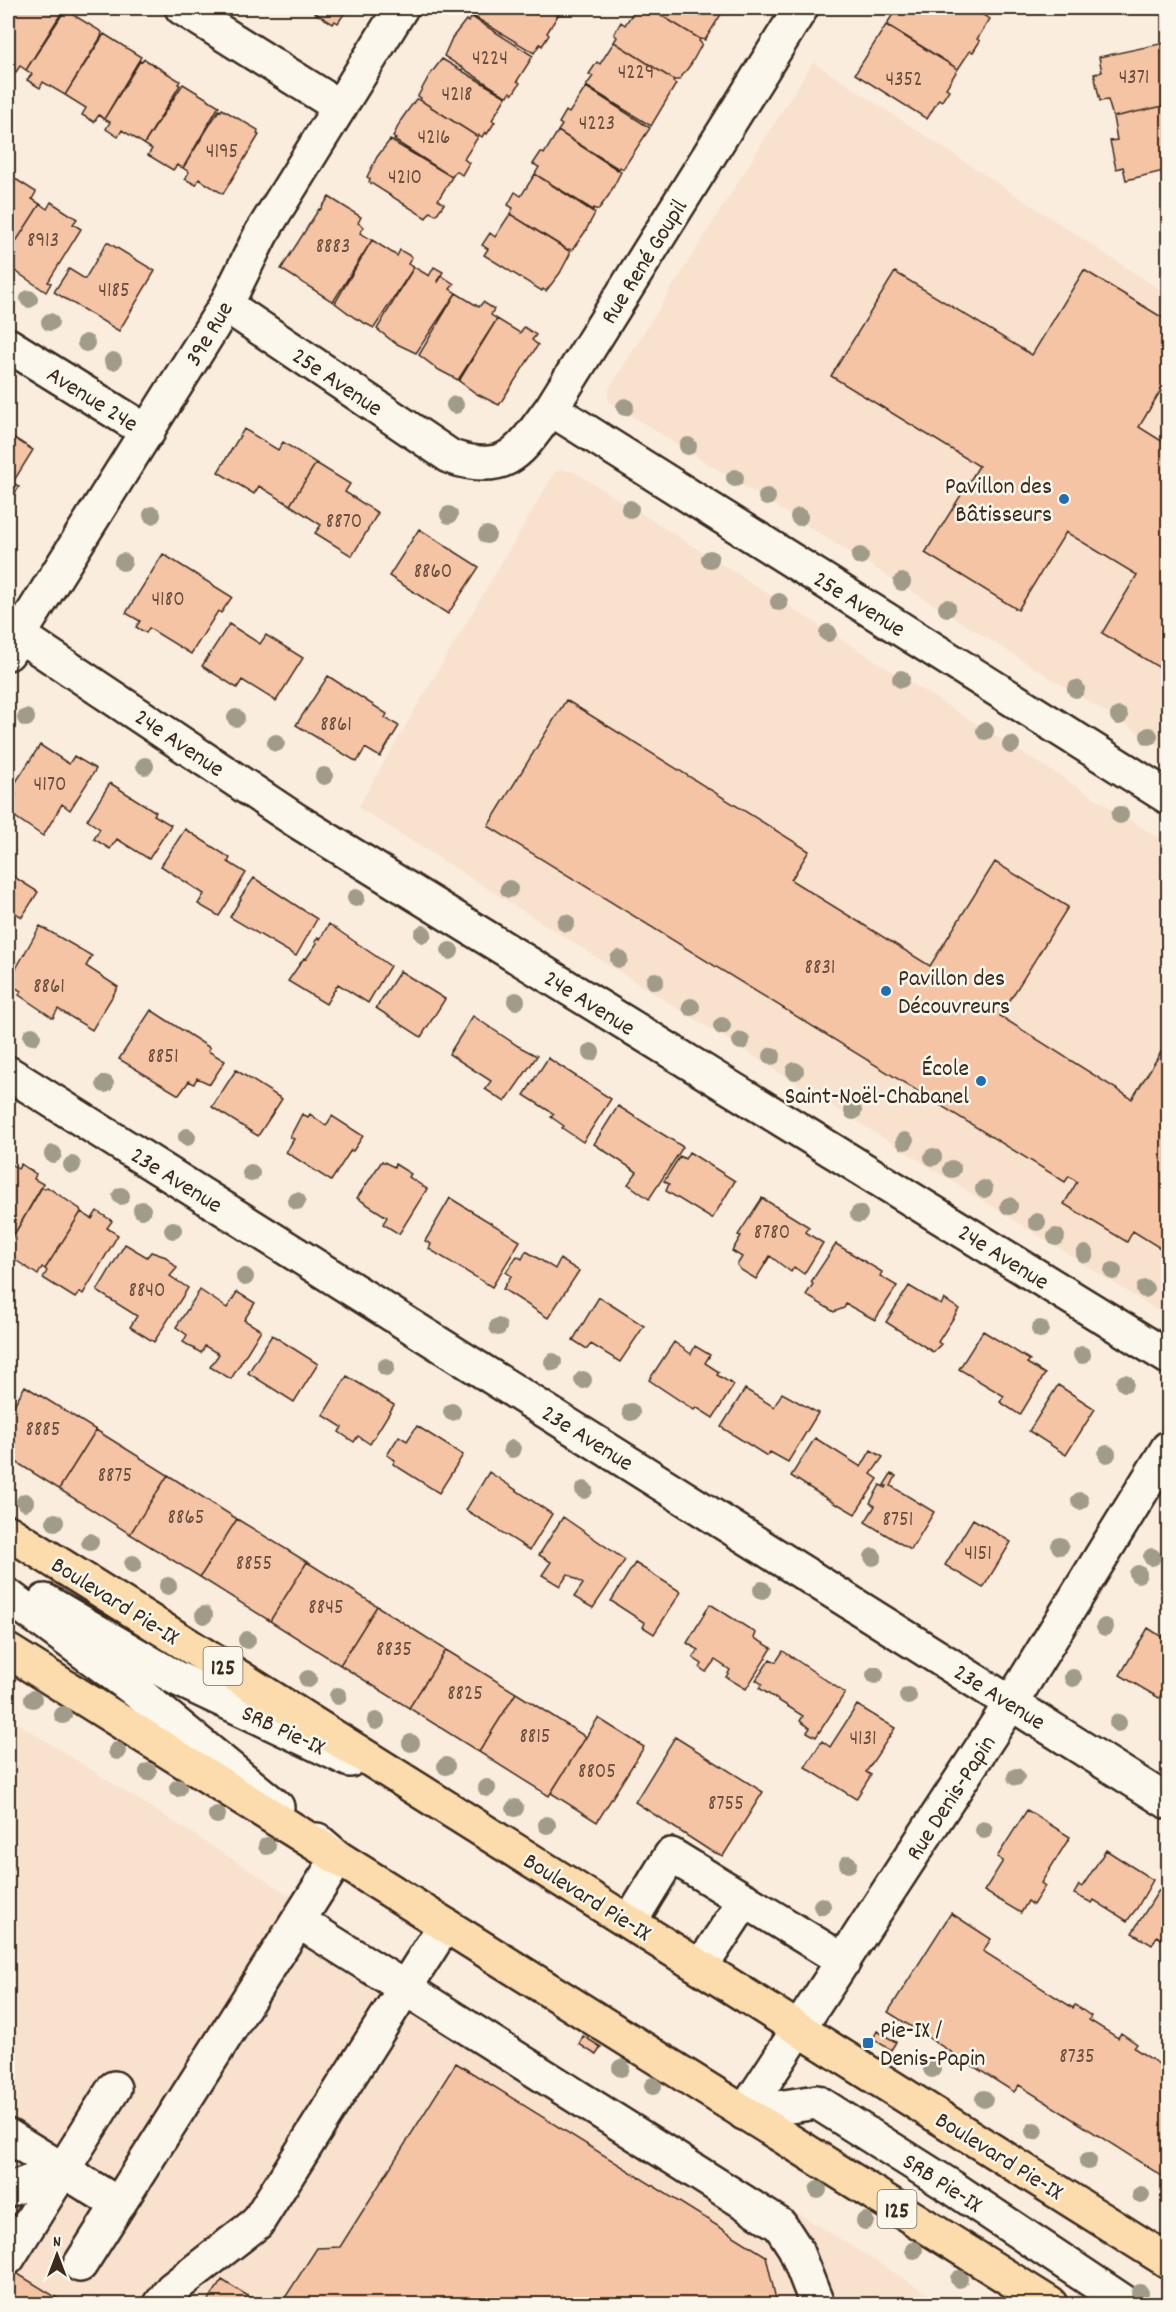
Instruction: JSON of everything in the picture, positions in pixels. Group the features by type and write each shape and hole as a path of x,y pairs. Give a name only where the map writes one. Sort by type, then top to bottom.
{"main road":[{"name":"Boulevard Pie-IX","path":"8,1532 1168,2261"},
{"name":"125","path":"8,1651 1050,2304"}],"street":[{"path":"182,8 340,107"},
{"name":"39e Rue","path":"13,645 148,432 225,305 261,234 401,8"},
{"name":"Rue René Goupil","path":"452,457 470,463 503,462 519,451 551,409 801,8"},
{"name":"25e Avenue","path":"225,305 452,457"},
{"name":"Avenue 24e","path":"8,345 148,432"},
{"name":"25e Avenue","path":"551,409 1168,796"},
{"name":"24e Avenue","path":"13,645 1168,1357"},
{"name":"23e Avenue","path":"8,1073 1168,1802"},
{"name":"Rue Denis-Papin","path":"744,2113 1011,1703 1168,1448"},
{"name":"SRB Pie-IX","path":"8,1579 176,1678 438,1802"},
{"path":"8,1596 131,1687 338,1858 80,2265"},
{"path":"630,1922 671,1855 844,1961"},
{"path":"701,1967 745,1900"},
{"path":"298,1921 780,2225 789,2235 817,2304"},
{"path":"161,2304 172,2289 257,2223 445,1925"},
{"path":"8,2258 114,2088"},
{"name":"SRB Pie-IX","path":"744,2113 817,2102 963,2194 1127,2304"},
{"path":"8,2136 118,2204"},
{"path":"8,2190 62,2170"}],"shaded area":[{"path":"813,62 1168,295 1168,751 608,399 609,389"},
{"name":"École Saint-Noël-Chabanel","path":"563,469 576,473 1168,844 1168,1317 358,807 555,472"},
{"path":"8,1717 270,1883 944,2304 8,2304"}],"building":[{"path":"11,8 62,8 62,12 26,70 20,66 16,72 8,67 8,12"},
{"path":"307,8 348,8 338,23 335,21 333,24"},
{"path":"473,8 557,8 556,10 560,12 547,33 549,35 534,53 473,16 476,10"},
{"path":"636,8 649,8 700,39 702,44 679,80 674,80 614,42 617,37 614,34 621,22 625,25"},
{"path":"649,8 725,8 705,40"},
{"path":"897,8 971,8 990,19 977,39 980,41 973,52 970,51 958,69 889,26 888,22"},
{"path":"65,10 102,32 65,95 43,82 40,88 27,80 32,74 26,70"},
{"path":"472,17 533,56 517,81 520,83 513,94 510,92 508,96 504,95 444,56 452,38 466,20 468,22"},
{"path":"886,25 958,69 946,88 949,90 942,101 939,99 927,119 855,74"},
{"path":"104,34 141,57 104,119 99,115 94,122 82,115 86,108 65,95"},
{"path":"1168,40 1168,105 1113,117 1108,100 1100,101 1094,74 1102,72 1099,57 1165,43"},
{"path":"614,42 674,80 676,84 651,126 586,86 593,76 589,74 597,62 600,64"},
{"path":"144,59 180,81 178,84 180,85 144,144 122,130 118,137 106,129 110,122 104,119 140,61"},
{"path":"442,59 506,97 492,120 495,122 487,134 485,132 482,137 479,135 478,137 420,100 418,96"},
{"path":"183,84 219,106 183,168 177,165 173,170 148,155 152,149 144,144"},
{"path":"586,87 650,128 623,169 620,167 619,169 558,131 562,125 559,123 566,111 569,113"},
{"path":"416,99 478,137 464,159 469,163 462,175 456,171 452,177 394,140 396,139 393,137 401,120"},
{"path":"1168,105 1168,170 1126,180 1123,167 1116,169 1110,141 1117,140 1113,117"},
{"path":"222,109 258,130 259,135 223,194 199,179 196,185 185,179 189,172 183,168 219,110"},
{"path":"558,131 621,172 598,210 594,208 593,210 535,174 539,167 533,164 541,152 544,154"},
{"path":"390,140 452,177 438,200 444,204 436,215 430,212 426,218 369,182 370,179 367,177 377,157"},
{"path":"535,174 595,213 572,250 568,250 510,214 513,208 508,205 515,192 521,196"},
{"path":"9,175 36,192 32,199 40,204 8,254 8,178"},
{"path":"329,197 361,217 358,223 364,227 360,233 372,240 333,302 281,269"},
{"path":"51,202 77,219 73,224 81,229 48,282 51,283 46,292 8,266 8,254 40,204 47,209"},
{"path":"510,214 569,251 570,254 560,273 546,291 543,289 542,291 484,255 488,249 482,245 490,233 495,237"},
{"path":"372,240 397,256 400,250 412,257 408,264 414,267 374,328 355,318 335,303"},
{"path":"107,242 155,271 119,331 54,292 69,269 85,279"},
{"path":"414,267 429,276 434,267 443,272 437,281 442,276 454,284 450,289 456,293 416,353 395,343 377,329"},
{"name":"Pavillon des Bâtisseurs","path":"1084,270 1168,321 1168,378 1139,427 1168,445 1168,673 1102,633 1137,575 1066,532 1018,610 925,553 979,466 831,376 895,272 1032,355"},
{"path":"456,293 479,307 483,302 494,309 491,315 497,319 458,380 439,370 419,355"},
{"path":"497,319 520,333 524,327 536,335 532,340 538,345 499,405 477,394 459,381"},
{"path":"244,429 278,450 283,442 316,463 290,505 259,486 254,494 218,472"},
{"path":"8,434 33,450 13,482 19,487 8,505"},
{"path":"316,463 350,484 345,492 378,513 352,556 315,533 321,525 290,505"},
{"path":"419,529 479,567 448,614 389,576"},
{"path":"163,554 232,597 221,613 218,611 191,654 149,628 146,633 136,627 140,621 126,613"},
{"path":"229,624 260,644 266,635 303,658 276,701 242,680 237,688 202,666"},
{"path":"328,676 387,714 385,718 399,726 380,757 365,748 357,762 296,725"},
{"name":"Pavillon des Découvreurs","path":"566,700 809,851 791,880 930,966 995,862 1068,907 1000,1016 1132,1099 1168,1041 1168,1253 1133,1231 1127,1242 1064,1204 1077,1182 1069,1176 1065,1182 488,826"},
{"path":"40,745 69,764 74,756 96,769 70,810 62,804 43,836 8,812 8,807 16,795 10,791"},
{"path":"110,783 156,812 154,815 171,825 149,859 117,839 110,849 94,839 100,829 87,820"},
{"path":"185,829 230,858 228,862 246,873 219,916 198,904 204,894 161,866"},
{"path":"8,873 38,892 22,917 9,909 8,911"},
{"path":"254,878 317,919 296,956 230,917"},
{"path":"329,924 390,966 368,1003 338,984 326,1004 288,981"},
{"path":"40,926 92,956 86,966 118,987 92,1030 58,1009 53,1018 19,995 21,991 8,983"},
{"path":"400,971 445,999 421,1037 376,1008"},
{"path":"151,1010 210,1048 208,1051 225,1061 210,1084 197,1078 194,1084 189,1081 179,1095 119,1059"},
{"path":"473,1016 537,1056 505,1102 485,1089 491,1081 449,1054"},
{"path":"548,1058 611,1099 583,1142 562,1128 564,1126 551,1117 554,1114 524,1095"},
{"path":"236,1070 282,1099 258,1136 212,1107"},
{"path":"618,1106 683,1147 649,1199 628,1184 637,1172 594,1144"},
{"path":"302,1114 308,1117 310,1114 326,1126 332,1116 363,1136 331,1181 286,1152 294,1139 290,1137"},
{"path":"689,1152 735,1181 712,1219 666,1191 669,1184 664,1181 680,1156 685,1159"},
{"path":"382,1161 394,1167 395,1164 411,1174 409,1177 427,1189 399,1234 383,1224 387,1217 357,1198"},
{"path":"8,1162 18,1169 21,1164 36,1174 34,1179 43,1184 8,1245"},
{"path":"42,1187 45,1189 47,1187 80,1209 81,1212 45,1269 42,1267 38,1275 8,1255 10,1247 8,1245"},
{"path":"450,1198 520,1241 492,1287 429,1249 431,1244 425,1241"},
{"path":"762,1198 809,1227 805,1232 823,1243 804,1274 794,1267 791,1272 770,1256 756,1279 737,1265 742,1257 732,1251 741,1236 738,1235"},
{"path":"97,1211 112,1221 107,1228 118,1235 83,1294 80,1292 75,1298 43,1278 47,1271 45,1269 81,1212 92,1219"},
{"path":"125,1244 147,1257 151,1252 166,1257 177,1268 170,1276 188,1288 154,1342 130,1327 137,1316 97,1291"},
{"path":"836,1244 882,1272 880,1276 897,1286 875,1320 846,1304 844,1308 834,1312 806,1295 813,1284 811,1282"},
{"path":"526,1251 555,1269 560,1259 579,1271 548,1318 503,1289 511,1276 506,1272 517,1256 522,1259"},
{"path":"909,1286 941,1305 944,1299 959,1309 938,1342 941,1344 933,1352 886,1322"},
{"path":"200,1290 227,1308 237,1292 255,1303 244,1320 261,1330 231,1379 210,1367 219,1354 205,1346 201,1353 183,1342 187,1335 176,1327"},
{"path":"599,1297 644,1326 620,1362 591,1344 587,1349 573,1340"},
{"path":"983,1331 1030,1360 1027,1363 1045,1374 1020,1415 1000,1402 1004,1396 959,1369"},
{"path":"272,1335 318,1364 294,1402 248,1373"},
{"path":"674,1342 691,1354 695,1346 710,1355 705,1363 719,1372 717,1375 734,1385 713,1418 696,1407 694,1410 649,1380"},
{"path":"347,1376 394,1405 370,1444 358,1436 354,1442 339,1432 342,1427 323,1415"},
{"path":"1058,1385 1095,1409 1066,1455 1029,1431"},
{"path":"25,1386 96,1430 59,1489 8,1457 8,1415"},
{"path":"745,1389 774,1407 782,1393 818,1413 788,1462 770,1452 767,1456 721,1427"},
{"path":"417,1426 463,1455 439,1493 393,1464 395,1460 387,1455 399,1436 407,1441"},
{"path":"96,1430 168,1475 130,1534 59,1489"},
{"path":"815,1438 861,1467 871,1450 883,1457 871,1474 878,1479 855,1514 791,1476"},
{"path":"489,1472 552,1514 530,1550 466,1510"},
{"path":"891,1474 896,1476 891,1486 934,1512 911,1550 865,1522 875,1506 870,1503 880,1485 886,1488 887,1486 884,1485"},
{"path":"168,1475 237,1519 200,1577 130,1534"},
{"path":"563,1517 625,1560 593,1608 574,1597 583,1584 568,1574 560,1586 542,1575 551,1562 539,1555"},
{"path":"237,1519 307,1562 270,1621 200,1577"},
{"path":"973,1519 1011,1542 983,1588 945,1565"},
{"path":"307,1562 377,1606 340,1665 270,1621"},
{"path":"635,1563 681,1592 654,1634 643,1627 645,1623 611,1601"},
{"path":"710,1604 756,1633 754,1638 772,1648 746,1689 726,1677 730,1670 715,1660 706,1672 700,1668 702,1664 693,1658 698,1650 687,1643"},
{"path":"377,1606 446,1650 409,1708 340,1665"},
{"path":"1148,1628 1168,1641 1168,1682 1159,1698 1120,1675"},
{"path":"446,1650 516,1693 479,1752 409,1708"},
{"path":"783,1651 845,1693 816,1737 807,1732 810,1728 800,1721 803,1716 759,1688 762,1684 756,1680 770,1659 776,1662"},
{"path":"516,1693 586,1737 549,1796 479,1752"},
{"path":"857,1705 895,1728 866,1772 871,1775 856,1799 805,1767 822,1741 830,1747"},
{"path":"598,1718 644,1747 597,1822 551,1793"},
{"path":"675,1737 763,1792 723,1856 709,1850 635,1802"},
{"path":"1027,1810 1070,1837 1041,1883 1045,1886 1033,1905 1028,1901 1021,1913 984,1891 1003,1861 997,1857"},
{"path":"1106,1850 1153,1880 1127,1921 1094,1900 1092,1903 1074,1894 1079,1885 1082,1887"},
{"path":"1159,1890 1168,1896 1168,1944 1157,1936 1152,1945 1132,1933"},
{"path":"951,1913 991,1939 983,1951 1073,2008 1075,2005 1091,2016 1089,2020 1118,2038 1121,2033 1137,2044 1134,2048 1165,2068 1168,2062 1168,2180 1019,2085 1014,2092 888,2012"},
{"path":"877,2031 896,2042 891,2050 873,2039"},
{"path":"583,2036 601,2047 596,2055 579,2044"},
{"path":"456,2063 766,2256 777,2304 281,2304 317,2248 340,2247"},
{"path":"8,2268 67,2304 8,2304"},
{"path":"222,2280 261,2304 206,2304"}],"place":[{"name":"Pavillon des Bâtisseurs","path":"1064,499"},
{"name":"Pavillon des Découvreurs","path":"886,991"},
{"name":"École Saint-Noël-Chabanel","path":"981,1081"},
{"name":"Pie-IX / Denis-Papin","path":"868,2043"}]}
